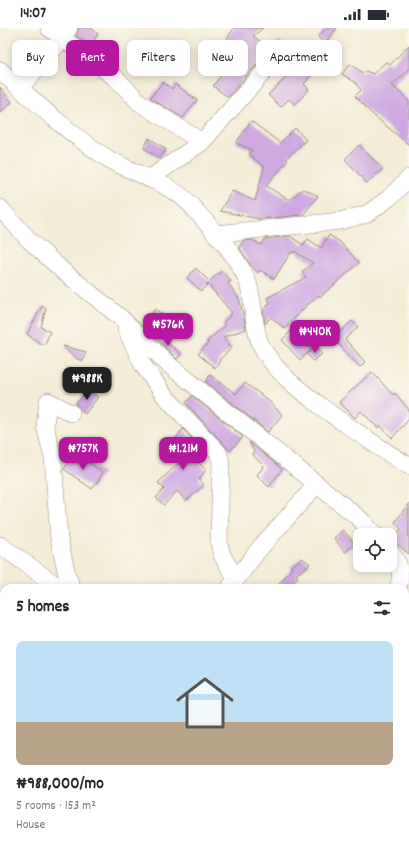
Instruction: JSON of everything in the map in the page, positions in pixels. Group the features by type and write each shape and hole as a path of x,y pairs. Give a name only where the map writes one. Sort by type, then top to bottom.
{"street":[{"path":"49,28 65,33 117,79 140,103 202,142"},
{"path":"20,88 65,33"},
{"path":"0,70 80,139 109,159 171,190 188,201 235,259 247,280 260,343 271,363 288,380 316,402 388,454 409,466"},
{"path":"149,179 202,142 260,76"},
{"path":"215,234 340,221 367,214 390,198 409,178"},
{"path":"0,208 29,240 63,271 121,318 168,364 360,519 368,528"},
{"path":"121,318 143,365 164,395 218,452 221,462 219,543 233,583"},
{"path":"70,584 59,539 53,458 45,426 48,401 71,413"},
{"path":"233,583 260,548 317,484"},
{"path":"0,545 54,584"},
{"path":"397,560 402,578 400,584"}],"building":[{"path":"79,28 91,28 98,34 94,40 82,40 76,36"},
{"path":"234,28 263,28 253,36 259,40 256,40 256,66 248,75 248,40 227,39"},
{"path":"326,28 337,28 327,40 322,40 318,37"},
{"path":"409,45 409,70 392,85 409,101 409,145 372,114 355,96 361,90 355,82 342,74 350,64 363,73 366,71 373,74 387,61 390,65"},
{"path":"221,76 247,76 228,97 213,86"},
{"path":"288,76 310,76 304,84 309,89 295,105 289,99 281,107 268,95"},
{"path":"163,82 172,89 175,84 197,100 183,118 150,98"},
{"path":"0,87 12,102 0,113"},
{"path":"251,121 280,143 295,128 306,140 286,159 288,160 266,186 289,200 303,189 318,196 303,215 260,219 220,211 232,191 255,201 264,167 249,154 252,150 236,143"},
{"path":"149,138 166,149 160,159 144,148"},
{"path":"359,145 383,169 367,183 345,159"},
{"path":"329,235 340,242 359,263 320,297 319,295 302,310 285,329 271,317 265,324 263,311 270,302 267,298 306,277 302,272 313,263 294,251 293,253 291,252 274,279 260,270 258,273 252,267 239,247 243,241 252,240 261,245 265,239 290,236 303,245 308,239 321,248"},
{"path":"196,268 209,281 222,271 231,281 228,283 239,298 245,323 246,329 223,337 232,348 219,360 220,361 215,368 198,354 209,342 206,342 225,326 223,323 232,313 208,284 201,291 187,278"},
{"path":"42,306 46,308 41,327 50,332 45,344 41,344 27,334"},
{"path":"155,309 174,323 166,334 147,321"},
{"path":"352,321 358,327 345,339 365,362 360,367 329,334 337,328 340,332"},
{"path":"292,330 311,350 300,360 282,340"},
{"path":"157,334 181,354 177,359 154,336"},
{"path":"63,346 86,352 82,361 76,358"},
{"path":"317,347 322,354 313,361 307,354"},
{"path":"372,372 393,395 395,393 409,410 409,419 392,438 380,425 378,428 361,411 355,418 339,402"},
{"path":"210,375 236,394 245,383 268,400 282,415 268,432 206,382"},
{"path":"88,390 98,397 85,414 76,404"},
{"path":"192,396 243,437 230,451 186,403"},
{"path":"183,429 202,450 194,458 206,470 199,479 204,485 186,501 177,491 164,505 156,498 164,489 158,483 184,458 170,446"},
{"path":"249,442 282,469 269,487 257,475 264,466 252,454 254,451"},
{"path":"75,452 103,473 92,489 64,469"},
{"path":"409,503 409,554 397,544 397,534 401,529 395,522"},
{"path":"343,530 353,542 353,546 345,552 334,538"},
{"path":"302,558 310,564 296,575 298,577 292,584 279,584 292,568 290,567"}]}
